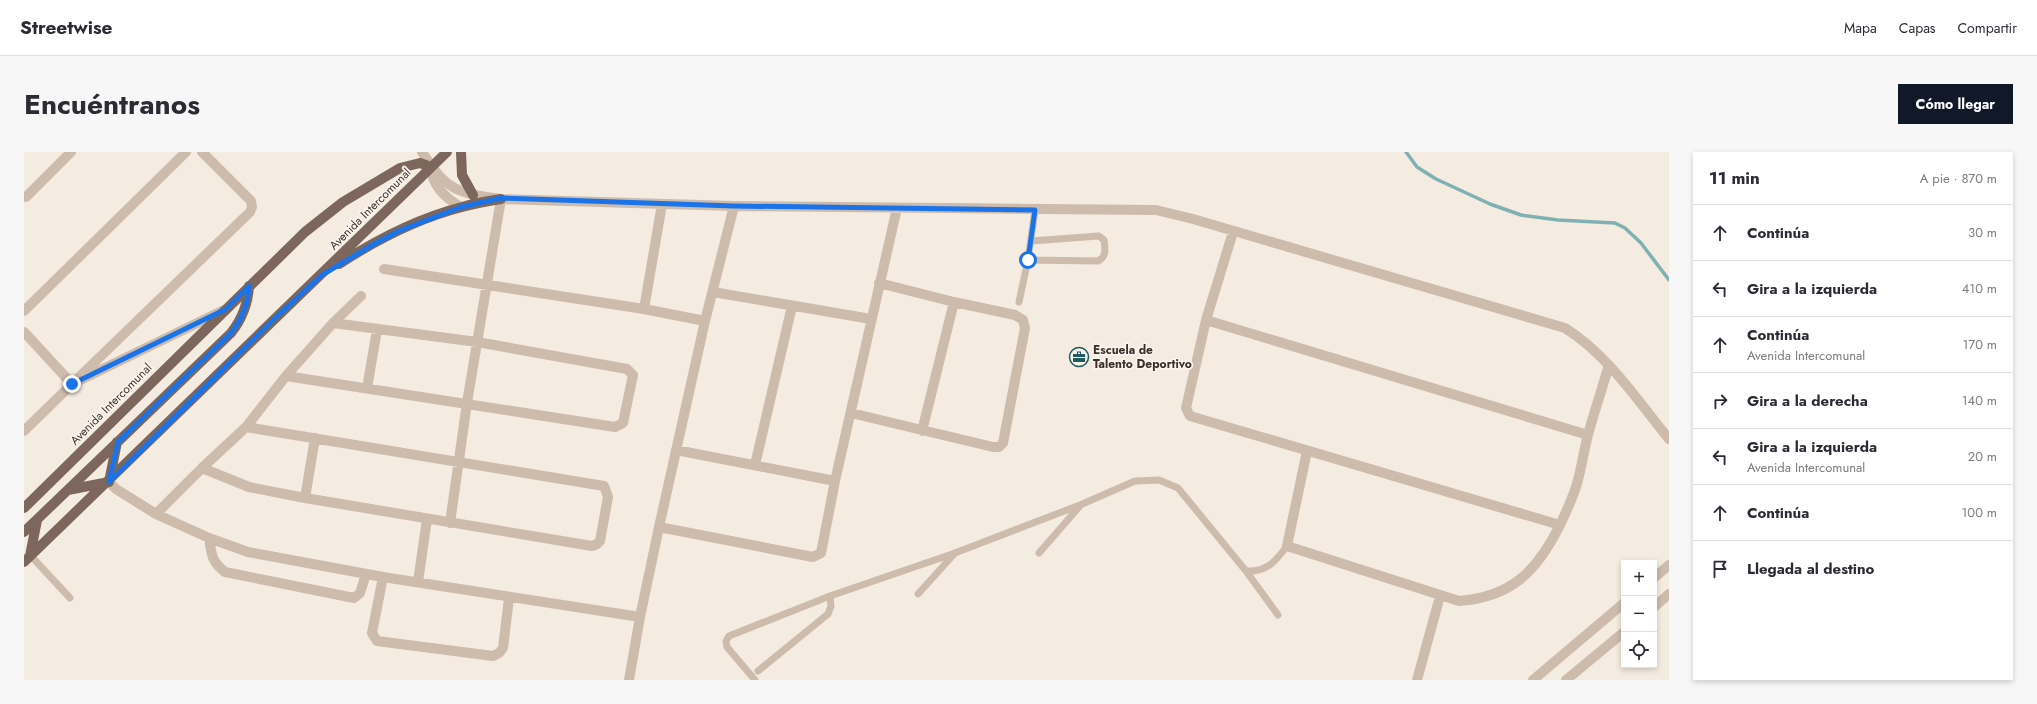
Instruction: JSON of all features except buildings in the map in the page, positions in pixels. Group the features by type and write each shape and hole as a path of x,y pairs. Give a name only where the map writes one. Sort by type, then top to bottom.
{"main road":[{"path":"431,166 447,152"},
{"path":"461,152 462,175 473,195"},
{"name":"Avenida Intercomunal","path":"24,508 305,232 343,202 400,168 420,163 431,166 322,275 273,320 109,482 26,558"},
{"path":"322,275 361,251 394,234 461,207 501,198"},
{"path":"24,532 231,333 242,316 248,297 249,286"},
{"path":"68,490 109,482 118,442"},
{"path":"26,558 37,520"}],"street":[{"path":"25,196 71,152"},
{"path":"24,311 186,152"},
{"path":"24,432 250,212 252,207 251,201 202,152"},
{"path":"422,152 431,166 456,190 473,195 501,198 734,206 1156,210 1193,219 1233,232 1565,328 1579,337 1609,366 1669,439"},
{"path":"431,166 432,175 436,186 449,200 461,207"},
{"path":"450,523 460,461 467,403 501,198"},
{"path":"644,309 662,204"},
{"path":"629,680 640,617 676,450 705,321 734,206"},
{"path":"659,527 813,557 821,553 835,481 897,208"},
{"path":"1233,232 1206,320 1186,408 1190,416 1560,525"},
{"path":"384,269 644,309 705,321"},
{"path":"851,413 993,447 999,447 1002,443 1025,328 1023,320 1015,315 954,302 879,283"},
{"path":"713,292 871,319"},
{"path":"156,514 246,427 286,376 333,323 361,296"},
{"path":"922,431 954,302"},
{"path":"755,465 792,306"},
{"path":"72,384 226,309"},
{"path":"1206,320 1588,435"},
{"path":"286,376 615,427 623,423 633,375 627,369 477,342 333,323"},
{"path":"367,388 377,330"},
{"path":"24,332 72,384"},
{"path":"1307,451 1287,546 1440,596 1459,601 1476,600 1506,589 1526,575 1549,547 1568,507 1578,480 1588,435 1609,366"},
{"path":"202,468 249,487 306,498 592,546 600,541 608,497 604,486 460,461 246,427"},
{"path":"306,498 315,438"},
{"path":"676,450 835,481"},
{"path":"109,482 116,489 156,514 209,538 248,552 509,598 640,617"},
{"path":"418,582 427,519"},
{"path":"209,538 212,558 215,564 226,572 354,598 360,592 366,574"},
{"path":"1657,575 1669,565"},
{"path":"383,577 372,632 377,641 492,656 499,653 503,648 509,598"},
{"path":"1657,604 1669,594"},
{"path":"1417,680 1440,596"},
{"path":"1532,680 1621,606"},
{"path":"1566,680 1621,634"}],"lane":[{"path":"1019,302 1028,260 1035,210"},
{"path":"1028,260 1098,261 1105,256 1104,240 1099,236 1031,241"},
{"path":"755,680 727,647 726,641 729,636 830,596 955,553 1080,505 1135,481 1159,480 1178,488 1246,571 1278,615"},
{"path":"1038,553 1080,505"},
{"path":"1246,571 1258,571 1268,566 1279,558 1287,546"},
{"path":"918,594 955,553"},
{"path":"26,558 70,598"},
{"path":"758,671 828,614 831,606 830,596"}],"waterway":[{"path":"1406,152 1417,167 1436,179 1490,204 1521,215 1558,220 1615,223 1625,228 1641,243 1669,280"}],"place":[{"name":"Escuela de Talento Deportivo","path":"1079,357"}],"route":[{"path":"72,384 226,309 249,286 246,307 231,333 118,442 109,482 273,320 322,275 347,259 401,230 461,207 501,198 734,206 1035,210 1028,260"}]}
